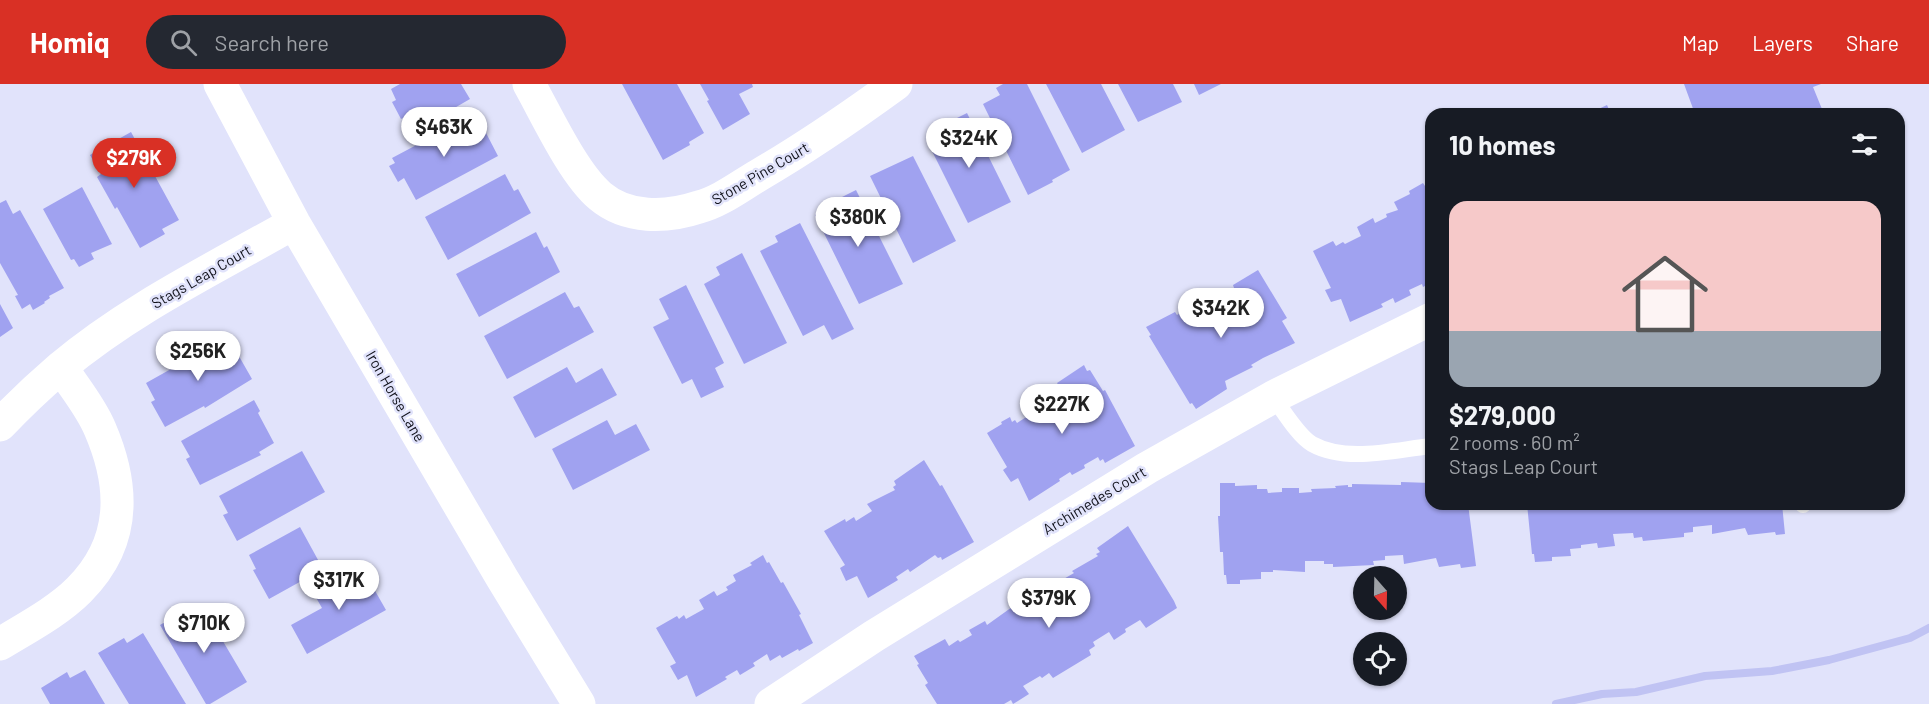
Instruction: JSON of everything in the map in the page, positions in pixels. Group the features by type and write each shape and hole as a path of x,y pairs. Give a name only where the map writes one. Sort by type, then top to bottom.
{"street":[{"name":"Iron Horse Lane","path":"220,84 294,223 502,578 579,704"},
{"name":"Stone Pine Court","path":"530,84 582,178 598,195 612,205 629,212 650,215 673,214 701,207 727,195 804,148 896,84"},
{"name":"Stags Leap Court","path":"0,425 61,367 146,307 294,223"},
{"name":"Archimedes Court","path":"771,704 874,636 1147,468 1273,397 1425,322"},
{"path":"0,644 79,591 105,556 114,532 118,508 117,484 111,458 99,427 61,367"}],"lane":[{"path":"1273,397 1310,443 1329,451 1356,454 1425,447"}],"building":[{"path":"400,84 461,84 470,99 413,127 407,116 401,119 392,102 396,100 391,89"},
{"path":"622,84 677,84 704,133 689,142 690,145 663,160"},
{"path":"700,84 752,84 753,87 739,94 750,114 723,130"},
{"path":"1003,84 1027,84 1070,170 1028,195 983,104 1000,95 996,88"},
{"path":"1046,84 1101,84 1125,130 1082,153"},
{"path":"1118,84 1173,84 1182,102 1138,122"},
{"path":"1194,84 1221,84 1199,95"},
{"path":"1684,84 1821,84 1813,87 1822,108 1693,108"},
{"path":"967,113 1011,202 968,223 928,143 945,134 941,126"},
{"path":"473,115 482,132 485,131 498,156 416,200 404,178 398,182 389,166 395,163 392,158"},
{"path":"131,132 179,220 162,229 165,234 140,248 97,177 101,174 90,155"},
{"path":"913,156 956,241 913,263 870,176"},
{"path":"505,174 514,191 518,189 531,213 448,260 425,217"},
{"path":"1423,183 1425,186 1425,286 1423,287 1422,284 1409,290 1411,295 1395,303 1393,298 1381,304 1383,307 1350,322 1341,299 1331,302 1325,290 1331,288 1313,251 1333,241 1336,246 1361,236 1357,227 1373,218 1375,223 1387,217 1386,214 1398,210 1394,202 1410,194 1409,191"},
{"path":"82,187 112,244 91,253 94,259 79,267 74,259 71,260 43,209"},
{"path":"856,190 903,284 859,304 815,215 832,207 830,203"},
{"path":"6,200 13,214 20,210 64,288 49,296 50,298 45,303 33,310 30,304 22,309 15,296 18,295 0,263 0,203"},
{"path":"800,223 854,329 832,340 824,325 803,336 760,251 778,242 775,236"},
{"path":"536,232 544,248 547,246 560,272 479,317 456,274"},
{"path":"742,253 787,343 744,364 704,284 720,275 716,267"},
{"path":"1258,270 1287,318 1282,321 1295,343 1263,358 1251,365 1253,367 1225,381 1227,389 1196,409 1192,403 1190,404 1149,336 1151,335 1146,327 1175,312 1177,315 1182,312 1185,317 1211,298 1215,306 1233,295 1230,291 1234,288 1233,285"},
{"path":"686,285 724,363 715,368 724,387 701,398 692,379 682,384 653,327 669,319 659,299"},
{"path":"565,292 574,308 579,306 594,332 507,379 484,336"},
{"path":"0,304 13,328 0,337"},
{"path":"228,337 252,379 205,408 204,406 165,427 151,402 155,400 146,383"},
{"path":"1084,365 1087,371 1090,370 1103,391 1105,390 1135,446 1105,463 1098,457 1084,465 1085,468 1072,475 1070,472 1059,479 1060,481 1029,501 1018,478 1011,482 1003,470 1007,467 987,433 1010,417 1012,422 1015,420 1017,423 1034,412 1030,406 1057,393 1055,389 1059,386 1057,383"},
{"path":"567,367 576,383 602,368 617,395 535,438 513,397"},
{"path":"254,400 260,411 258,413 274,443 259,452 261,455 200,485 186,459 190,457 181,441"},
{"path":"607,420 615,435 636,424 650,450 573,490 552,449"},
{"path":"302,451 325,492 237,541 223,515 228,513 219,496"},
{"path":"924,460 940,486 942,485 974,542 942,560 941,557 938,558 935,555 910,572 908,569 896,577 898,580 868,598 857,576 846,581 840,568 845,565 824,531 845,519 846,522 854,517 856,521 872,511 867,504 895,490 894,481"},
{"path":"1401,482 1425,483 1425,510 1469,510 1476,566 1461,568 1460,564 1439,567 1436,558 1404,564 1403,555 1385,556 1385,560 1373,561 1374,565 1333,567 1333,564 1324,564 1324,561 1305,561 1305,572 1273,570 1273,572 1261,572 1261,579 1240,580 1240,584 1227,584 1226,575 1224,575 1223,552 1220,552 1218,516 1220,516 1220,483 1235,483 1235,486 1257,485 1257,489 1267,489 1268,493 1282,492 1282,488 1299,488 1299,493 1312,492 1311,489 1348,485 1352,487 1352,484 1401,485"},
{"path":"1528,510 1783,510 1785,534 1776,535 1775,532 1748,535 1745,528 1712,534 1712,525 1693,527 1693,532 1684,533 1684,537 1643,541 1642,537 1634,538 1633,533 1613,534 1615,546 1598,548 1597,543 1581,545 1581,548 1570,549 1571,556 1552,557 1552,561 1535,562 1534,554 1532,554"},
{"path":"1128,526 1177,608 1146,628 1140,620 1125,629 1126,632 1114,640 1109,632 1093,642 1095,646 1089,650 1091,655 1053,678 1049,673 1023,686 1029,694 1013,704 1011,700 1004,704 937,704 925,685 928,683 914,656 945,639 949,646 972,635 969,630 985,621 987,625 1026,597 1027,600 1032,597 1030,595 1039,590 1041,592 1074,573 1072,571 1098,556 1096,554 1100,552 1097,548"},
{"path":"300,527 323,569 269,599 253,570 256,569 249,555"},
{"path":"763,555 781,583 783,582 801,614 799,615 813,643 799,651 798,649 782,658 780,655 770,661 767,654 753,663 755,666 740,675 737,670 725,677 727,679 696,697 687,675 678,680 670,666 676,663 656,628 677,616 679,619 684,615 686,619 704,609 699,600 714,591 717,596 728,590 726,587 736,581 733,575 752,565 750,563"},
{"path":"362,568 386,610 307,654 291,625 322,608 314,594"},
{"path":"196,603 201,604 247,682 210,704 206,704 160,625"},
{"path":"143,633 186,704 129,704 98,653 124,638 127,643"},
{"path":"85,670 105,704 50,704 41,688 67,672 70,678"}],"waterway":[{"path":"1556,704 1602,694 1636,692 1705,676 1772,671 1829,660 1910,638 1929,628"}]}
